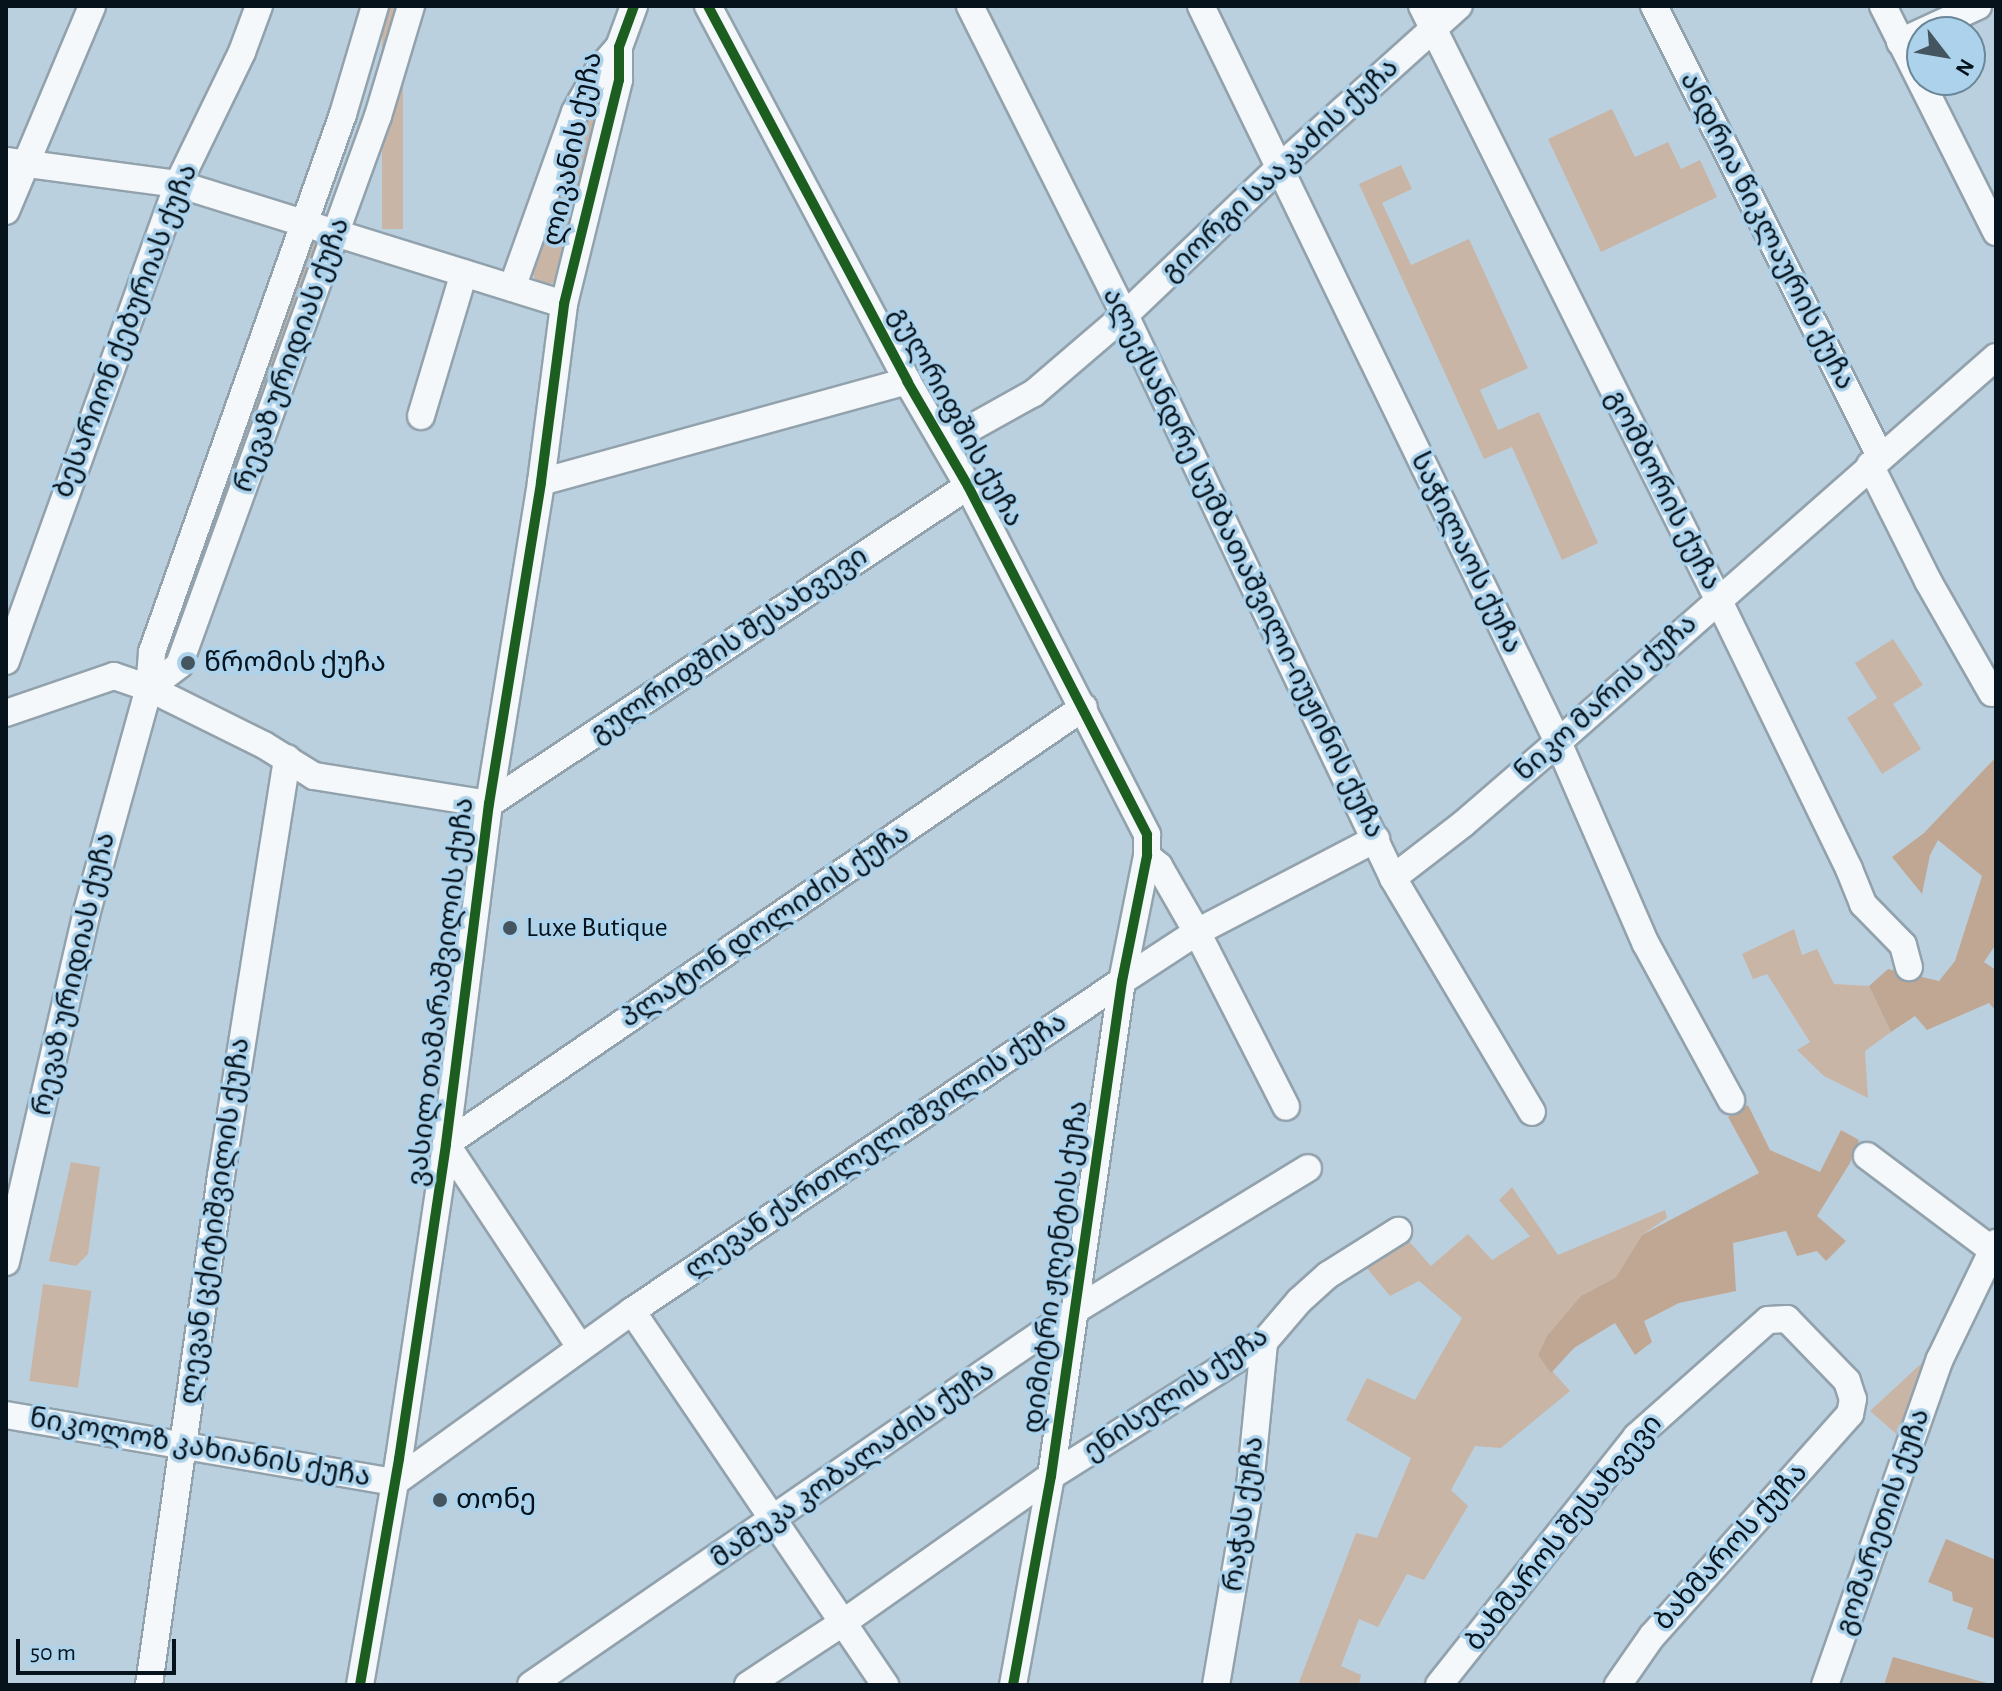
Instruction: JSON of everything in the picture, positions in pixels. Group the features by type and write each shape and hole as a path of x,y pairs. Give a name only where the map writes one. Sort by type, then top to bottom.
{"street":[{"path":"6,211 15,164 92,6"},
{"name":"ბესარიონ ქებურიას ქუჩა","path":"6,661 178,184 242,52 259,6"},
{"name":"რევაზ ურიდიას ქუჩა","path":"6,1262 86,915 149,688 152,652 343,114 375,6"},
{"name":"რევაზ ურიდიას ქუჩა","path":"149,688 179,665 378,116 411,6"},
{"name":"ლიკანის ქუჩა","path":"564,304 619,80 619,47 634,6"},
{"name":"გულრიფშის ქუჩა","path":"708,6 907,381 968,486 1143,825 1147,856 1159,866 1197,932 1286,1107"},
{"name":"ალექსანდრე სუმბათაშვილი-იუჟინის ქუჩა","path":"970,6 1125,315 1393,878 1532,1112"},
{"name":"საჭილაოს ქუჩა","path":"1201,6 1558,742 1646,944 1731,1100"},
{"name":"გიორგი სააკაძის ქუჩა","path":"944,443 1034,393 1125,315 1281,166 1428,18 1459,6"},
{"name":"ანდრია წიკლაურის ქუჩა","path":"1654,6 1875,461 1928,581 1992,693"},
{"path":"1883,6 1996,232"},
{"path":"1900,42 1978,6"},
{"name":"გომბორის ქუჩა","path":"1428,18 1718,599 1863,904 1903,945 1909,967"},
{"path":"512,288 575,112 598,71 619,47"},
{"path":"15,164 178,184 564,304"},
{"path":"421,416 464,273"},
{"name":"ვასილ თამარაშვილის ქუჩა","path":"360,1685 395,1482 446,1144 489,804 541,482 564,304"},
{"name":"ნიკო მარის ქუჩა","path":"1393,878 1463,824 1558,742 1996,357"},
{"path":"541,482 907,381"},
{"name":"გულრიფშის შესახვევი","path":"489,804 968,486"},
{"path":"6,713 114,676 149,688 287,758 314,776 489,804"},
{"name":"პლატონ დოლიძის ქუჩა","path":"446,1144 1084,707"},
{"name":"ლევან ცქიტიშვილის ქუჩა","path":"149,1685 182,1445 287,758"},
{"name":"ლევან ქართლელიშვილის ქუჩა","path":"395,1482 632,1311 1122,981 1197,932 1376,839"},
{"name":"დიმიტრი ჟღენტის ქუჩა","path":"1013,1685 1051,1476 1122,981 1147,856"},
{"path":"446,1144 580,1347"},
{"path":"1867,1156 1994,1246"},
{"name":"მამუკა კობალაძის ქუჩა","path":"531,1685 1074,1311 1304,1171"},
{"name":"ენისელის ქუჩა","path":"748,1685 844,1622 1051,1476 1264,1342 1299,1301 1328,1275 1398,1231"},
{"name":"გომარეთის ქუჩა","path":"1825,1685 1940,1359 1994,1246"},
{"path":"632,1311 776,1519 885,1685"},
{"name":"ბახმაროს შესახვევი","path":"1439,1685 1636,1437 1768,1320 1787,1319 1847,1381 1853,1399 1850,1414"},
{"name":"რაჭას ქუჩა","path":"1216,1685 1250,1486 1264,1342"},
{"name":"ბახმაროს ქუჩა","path":"1618,1685 1652,1636 1850,1414"},
{"name":"ნიკოლოზ კახიანის ქუჩა","path":"6,1415 395,1482"}],"shaded area":[{"path":"382,6 403,6 403,229 382,229"},
{"path":"602,78 612,78 560,275 553,283 543,284 534,278 533,265"},
{"path":"1612,109 1635,157 1668,142 1681,169 1700,160 1717,197 1601,252 1548,139"},
{"path":"1401,165 1412,189 1382,203 1411,265 1469,239 1528,368 1480,390 1498,430 1539,412 1598,543 1562,560 1512,447 1484,459 1359,184"},
{"path":"310,231 327,237 181,660 164,654"},
{"path":"1893,639 1923,685 1893,704 1921,749 1882,774 1847,718 1877,698 1855,663"},
{"path":"1996,757 1996,944 1984,962 1996,970 1996,1011 1989,1003 1927,1030 1915,1016 1891,1032 1869,986 1888,969 1939,981 1955,961 1982,876 1938,840 1930,855 1922,894 1892,857 1924,833"},
{"path":"1794,929 1802,955 1817,949 1834,984 1869,986 1891,1032 1865,1051 1868,1098 1824,1076 1797,1050 1810,1042 1767,974 1753,979 1742,954"},
{"path":"1748,1105 1770,1150 1820,1172 1841,1130 1859,1140 1850,1163 1817,1216 1846,1241 1826,1261 1817,1251 1797,1256 1786,1231 1733,1243 1736,1291 1679,1303 1644,1321 1652,1342 1635,1355 1615,1323 1574,1348 1551,1373 1538,1355 1547,1336 1581,1296 1616,1277 1642,1235 1759,1173 1728,1117"},
{"path":"71,1162 100,1167 88,1254 76,1266 49,1261"},
{"path":"1512,1187 1558,1255 1665,1210 1667,1218 1642,1235 1616,1277 1581,1296 1538,1355 1570,1391 1501,1448 1475,1446 1451,1490 1468,1506 1424,1580 1407,1574 1378,1627 1359,1619 1341,1666 1361,1675 1359,1685 1298,1685 1356,1533 1377,1538 1411,1458 1346,1420 1367,1378 1415,1400 1462,1318 1419,1281 1390,1296 1361,1261 1406,1238 1431,1266 1468,1234 1492,1260 1530,1236 1499,1200"},
{"path":"43,1284 92,1291 78,1388 29,1381"},
{"path":"1937,1349 1901,1438 1870,1411"},
{"path":"1946,1539 1996,1560 1996,1639 1967,1629 1973,1608 1953,1601 1952,1592 1928,1582"},
{"path":"1893,1657 1994,1685 1884,1685"}],"cycle path":[{"path":"360,1685 399,1459 446,1144 489,804 541,482 564,304 619,80 619,47 634,6"},
{"path":"708,6 907,381 968,486 1147,835 1147,856 1122,981 1051,1476 1013,1685"}],"place":[{"name":"წრომის ქუჩა","path":"188,663"},
{"name":"Luxe Butique","path":"510,928"},
{"name":"თონე","path":"440,1500"}]}
